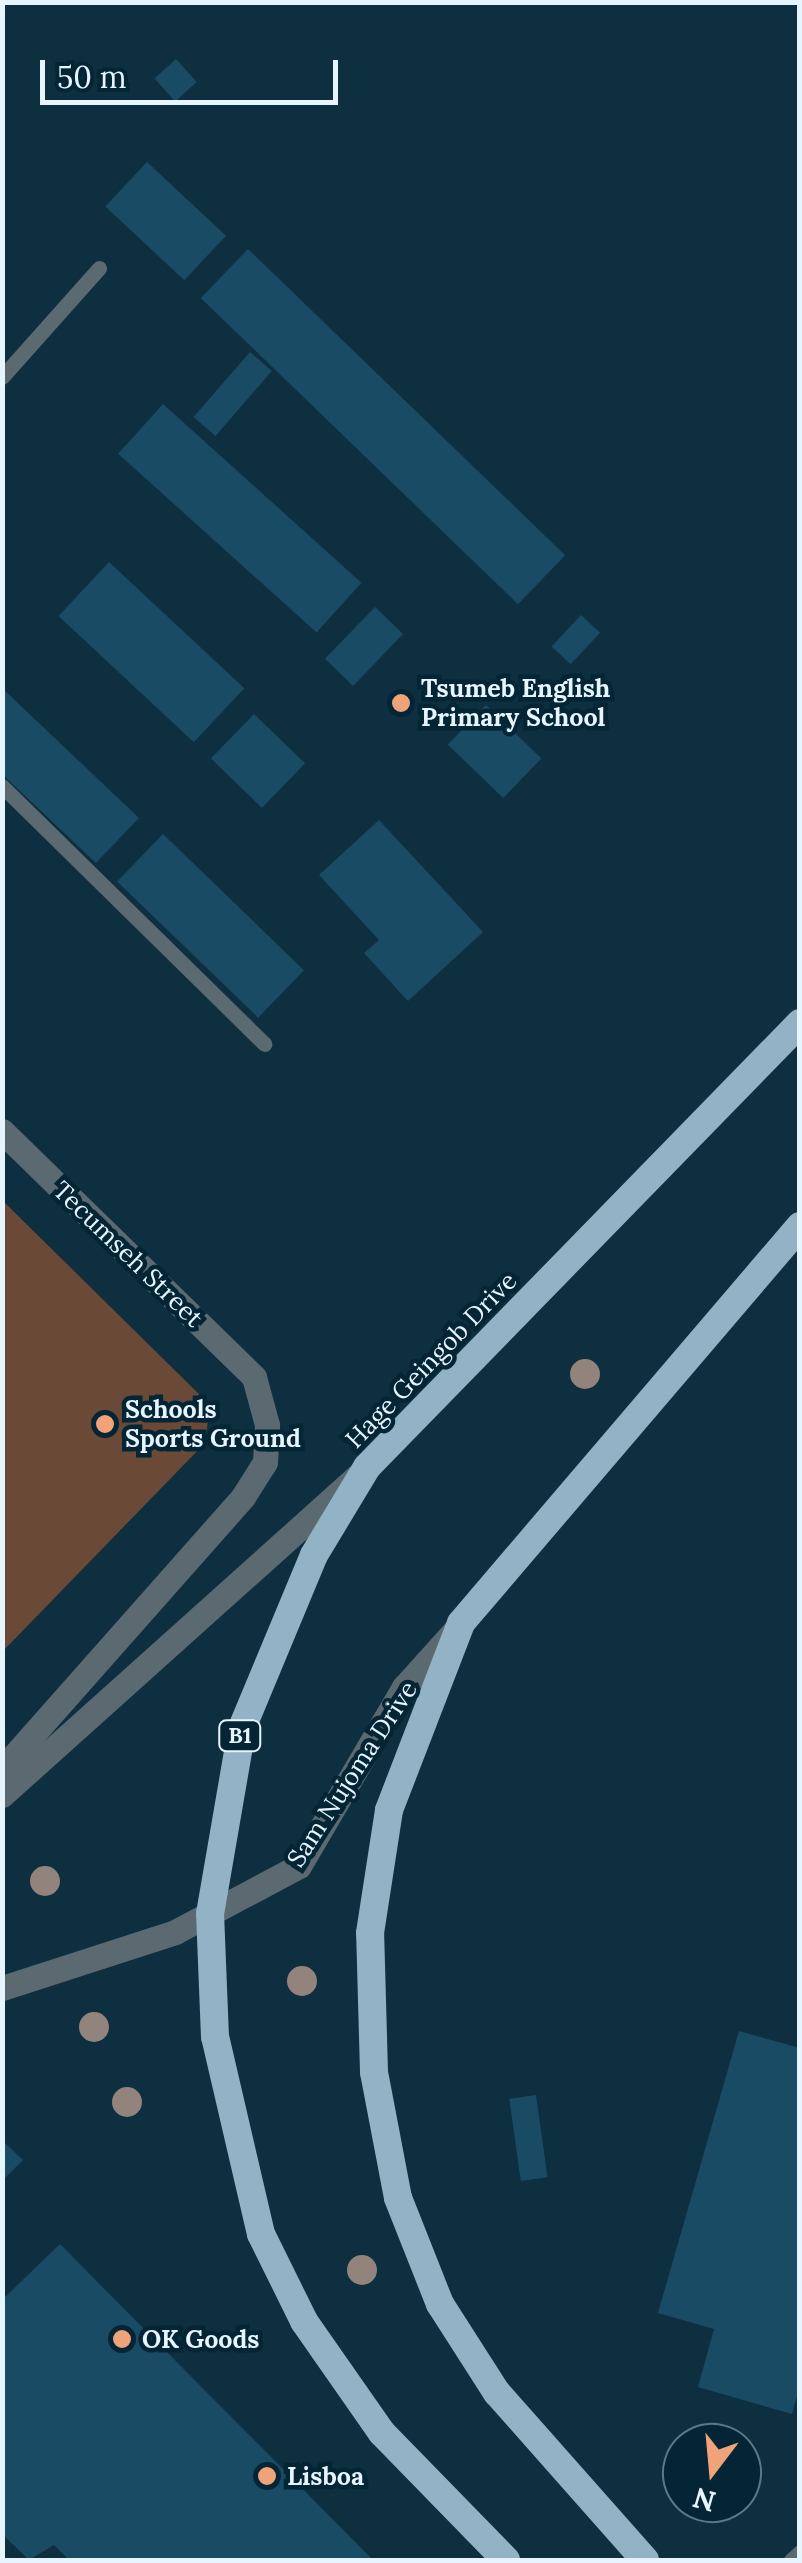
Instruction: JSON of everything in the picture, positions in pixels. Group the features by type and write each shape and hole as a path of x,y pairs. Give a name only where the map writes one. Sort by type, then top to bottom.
{"highway":[{"name":"Hage Geingob Drive","path":"506,2560 382,2433 304,2321 260,2234 215,2038 210,1914 242,1728 307,1572 367,1467 800,1023"},
{"path":"645,2560 497,2393 440,2304 398,2198 374,2072 370,1933 389,1810 461,1624 800,1226"},
{"path":"460,2517 484,2560"}],"street":[{"name":"Tecumseh Street","path":"2,1131 254,1377 267,1424 265,1462 243,1497 2,1770"},
{"path":"2,1794 367,1467"},
{"name":"Sam Nujoma Drive","path":"2,1988 210,1914 299,1866 404,1687 461,1624"}],"lane":[{"path":"2,377 99,268"},
{"path":"2,786 265,1044"},
{"path":"791,2560 800,2552"}],"shaded area":[{"name":"Schools Sports Ground","path":"2,1200 210,1405 205,1443 3,1651"}],"building":[{"path":"176,59 197,82 175,101 154,78"},
{"path":"147,162 226,236 184,280 105,207"},
{"path":"248,249 565,555 518,604 201,298"},
{"path":"250,352 272,371 215,436 194,417"},
{"path":"163,404 361,583 317,632 118,454"},
{"path":"109,562 244,688 194,742 59,616"},
{"path":"375,607 403,634 353,686 325,659"},
{"path":"581,615 600,633 571,664 552,646"},
{"path":"2,688 139,818 96,863 2,774"},
{"path":"486,705 541,758 503,798 448,745"},
{"path":"254,714 305,763 262,808 211,759"},
{"path":"379,820 483,932 408,1001 364,953 379,940 319,875"},
{"path":"163,834 304,970 258,1018 117,881"},
{"path":"739,2031 800,2048 800,2386 792,2414 698,2387 714,2329 658,2313"},
{"path":"536,2095 548,2177 521,2181 509,2099"},
{"path":"2,2140 23,2160 2,2181"},
{"path":"60,2244 373,2560 69,2560 54,2545 29,2560 2,2534 2,2300"}],"place":[{"name":"Tsumeb English Primary School","path":"401,703"},
{"name":"Schools Sports Ground","path":"105,1424"},
{"name":"OK Goods","path":"122,2339"},
{"name":"Lisboa","path":"267,2476"}]}
